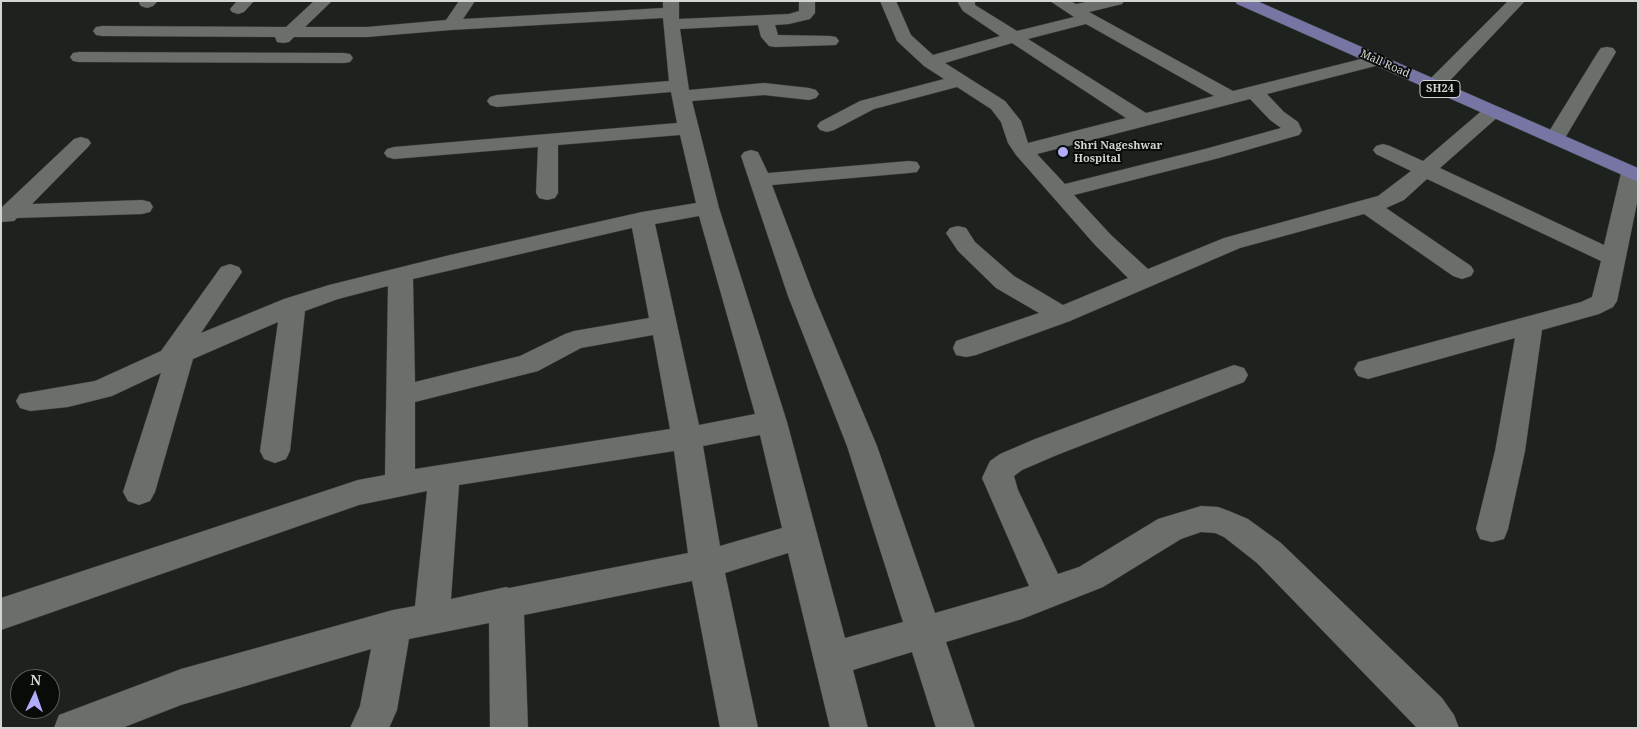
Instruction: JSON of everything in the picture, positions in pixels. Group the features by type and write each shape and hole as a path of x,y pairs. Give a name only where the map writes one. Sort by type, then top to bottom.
{"main road":[{"name":"Mall Road","path":"1243,1 1635,174"}],"street":[{"path":"262,58 324,1"},
{"path":"450,25 467,1"},
{"path":"102,31 367,32 450,25 671,13 789,19 804,15 809,9 807,1"},
{"path":"888,1 903,37 930,62 998,106 1007,116 1023,151 1103,240 1145,280"},
{"path":"967,1 966,3 969,8 1144,121"},
{"path":"930,62 1014,37 1073,10 1116,1"},
{"path":"1434,86 1517,1"},
{"path":"1073,10 1229,96"},
{"path":"671,13 680,91 688,128 708,208 772,422 849,728"},
{"path":"765,19 770,37 775,42 830,41"},
{"path":"332,73 367,32"},
{"path":"1555,138 1607,52"},
{"path":"79,57 344,58"},
{"path":"1023,151 1144,121 1229,96 1377,60"},
{"path":"827,126 862,107 958,80"},
{"path":"497,100 764,89 809,94"},
{"path":"1059,192 1212,154 1292,131 1291,126 1277,116 1253,91"},
{"path":"966,348 1061,315 1232,243 1386,201 1396,195 1492,112"},
{"path":"394,153 688,128"},
{"path":"547,193 548,140"},
{"path":"6,216 81,143"},
{"path":"1384,150 1613,258"},
{"path":"909,167 756,168 801,296 862,446 956,728"},
{"path":"1368,369 1590,308 1604,301 1635,174"},
{"path":"6,216 142,207"},
{"path":"1369,207 1462,271"},
{"path":"30,401 86,394 293,305 330,293 401,274 642,219 708,208"},
{"path":"642,219 687,438 706,564 739,728"},
{"path":"958,233 966,246 1006,282 1061,315"},
{"path":"139,492 176,356 230,272"},
{"path":"400,484 401,274"},
{"path":"275,451 293,305"},
{"path":"400,396 528,364 574,340 664,324"},
{"path":"1492,529 1510,451 1530,324"},
{"path":"1050,593 1002,490 998,478 1001,469 1011,462 1046,446 1234,375"},
{"path":"1,614 358,493 444,475 687,438 772,422"},
{"path":"432,617 444,475"},
{"path":"832,659 1022,604 1091,577 1170,529 1201,519 1218,520 1236,528 1269,553 1428,711 1440,728"},
{"path":"73,728 181,687 392,626 706,564 801,536"},
{"path":"506,602 509,728"},
{"path":"368,728 378,710 392,626"}],"place":[{"name":"Shri Nageshwar Hospital","path":"1063,152"}]}
